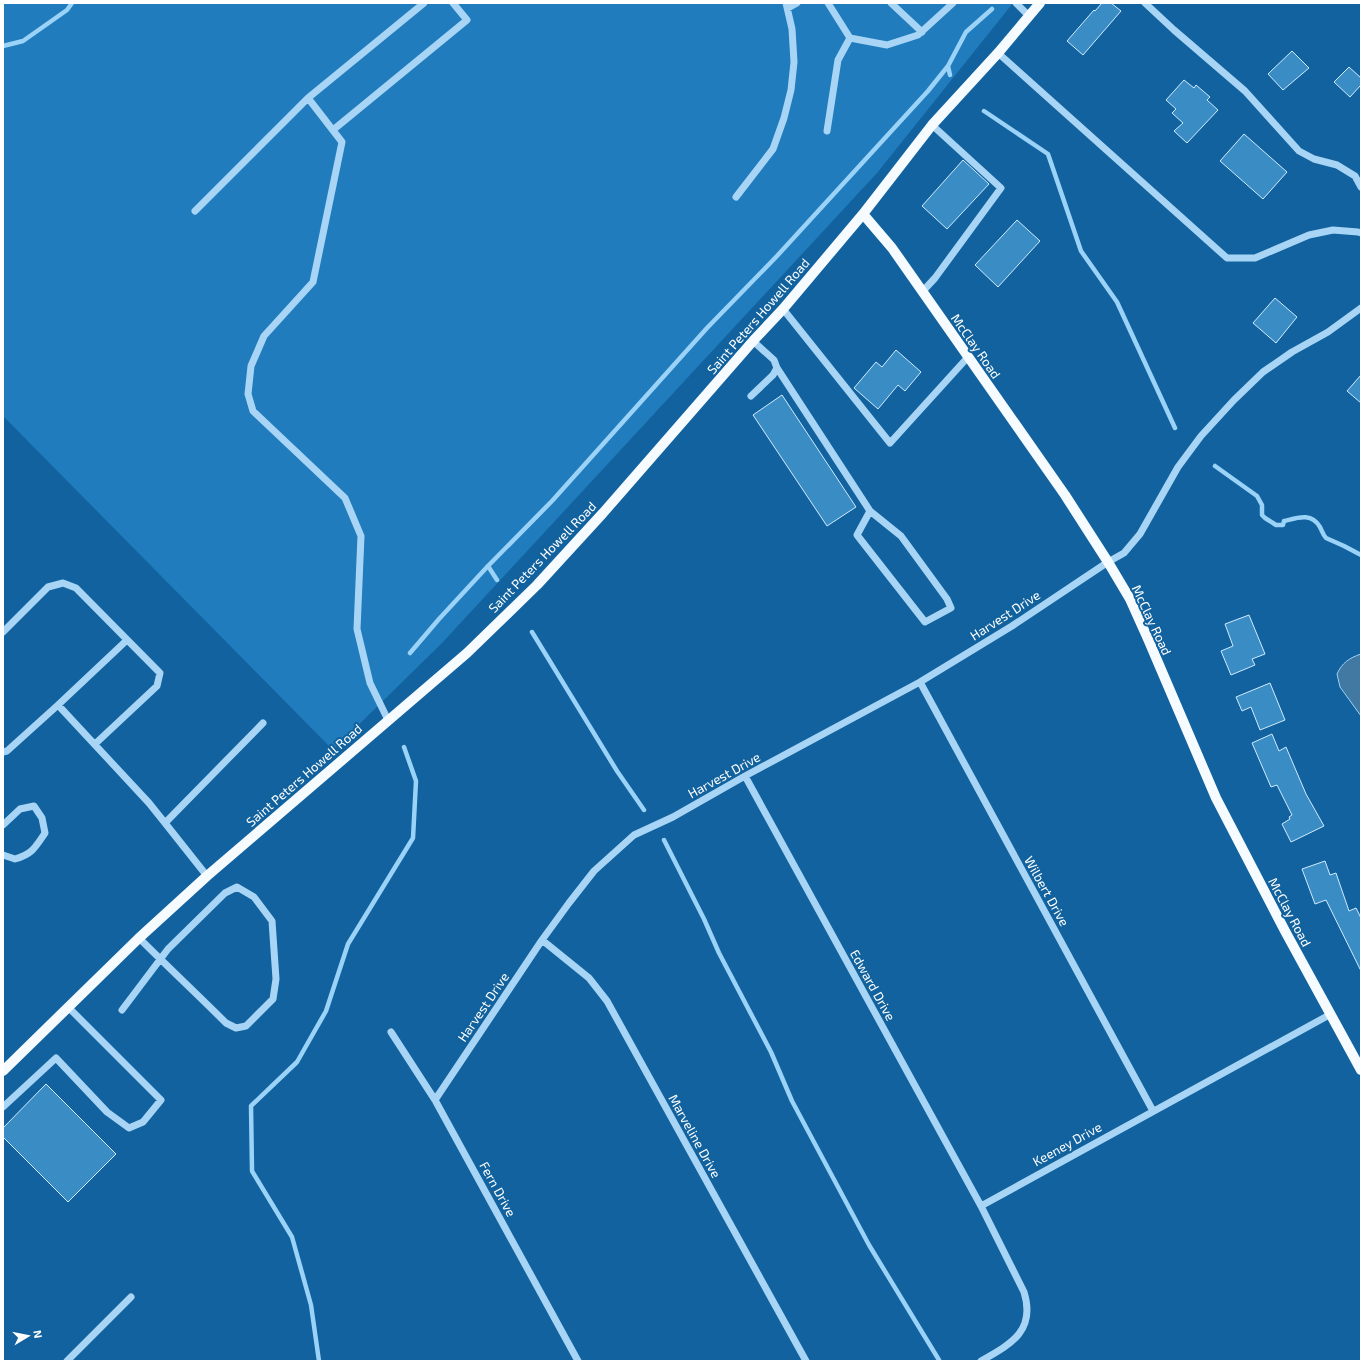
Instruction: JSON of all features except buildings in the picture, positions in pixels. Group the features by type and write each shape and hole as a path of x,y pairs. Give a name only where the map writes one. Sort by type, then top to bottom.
{"main road":[{"name":"Saint Peters Howell Road","path":"3,1071 139,938 207,876 467,653 537,585 603,513 753,341 783,309 863,214 932,125 998,53 1040,3"},
{"name":"McClay Road","path":"863,214 892,248 1065,495 1130,599 1216,798 1285,931 1361,1070"}],"street":[{"path":"195,211 308,98 424,3"},
{"path":"333,130 468,20 453,3"},
{"path":"736,197 773,149 784,118 791,90 794,62 792,29 787,6 797,3"},
{"path":"828,3 850,38 888,45 918,35 953,3"},
{"path":"891,3 922,32"},
{"path":"1016,3 1029,16"},
{"path":"1145,3 1245,91 1299,151 1314,159 1337,165 1354,176 1361,187"},
{"path":"827,131 838,60 850,38"},
{"path":"998,53 1227,258 1255,258 1277,247 1309,235 1333,230 1361,233"},
{"path":"308,98 342,142 313,282 264,336 251,366 248,394 253,412 345,498 360,536 356,629 370,683 388,720"},
{"path":"922,292 935,278 1001,188 932,125"},
{"name":"Harvest Drive","path":"435,1100 542,940 594,871 634,835 673,817 745,776 920,682 1012,626 1124,553 1140,534 1178,467 1201,436 1234,400 1263,372 1292,352 1328,332 1361,308"},
{"path":"783,309 890,443 968,357"},
{"path":"753,341 774,360 777,368 870,511 901,536 948,599 951,608 925,622 857,535 870,511"},
{"path":"751,396 773,375 777,368"},
{"path":"3,632 48,588 63,583 76,588 160,673 157,686 95,744"},
{"path":"3,752 7,751 58,705 127,640"},
{"name":"Wilbert Drive","path":"920,682 1153,1111"},
{"path":"58,705 149,803 207,876"},
{"path":"165,823 263,723"},
{"name":"Edward Drive","path":"745,776 981,1206"},
{"path":"3,825 20,809 34,806 42,818 45,834 27,855 15,859 3,855"},
{"path":"122,1010 161,960 168,950 225,893 238,887 254,897 272,921 276,980 273,999 246,1026 236,1028 226,1023 179,976 161,960 139,938"},
{"name":"Marveline Drive","path":"542,940 589,978 607,1001 806,1361"},
{"path":"3,1107 56,1058 107,1112 129,1128 142,1122 161,1100 68,1007"},
{"name":"Keeney Drive","path":"981,1206 1331,1014"},
{"name":"Fern Drive","path":"392,1032 435,1100 578,1361"},
{"path":"981,1206 1024,1292 1028,1304 1028,1316 1016,1339 981,1361"},
{"path":"68,1361 131,1297"}],"shaded area":[{"path":"3,3 1013,3 877,173 442,643 333,750 3,416"},
{"path":"1361,654 1361,716 1340,687 1337,674 1346,661"}],"waterway":[{"path":"3,46 23,41 67,10 72,3"},
{"path":"410,653 488,566 552,501 707,328 777,256 928,91 948,66 966,32 992,9"},
{"path":"948,66 950,75"},
{"path":"984,111 1048,154 1081,251 1117,302 1175,428"},
{"path":"1215,466 1257,496 1262,505 1262,515 1276,525 1283,525 1284,521 1304,517 1312,519 1320,527 1326,538 1361,555"},
{"path":"488,566 497,580"},
{"path":"532,632 617,771 644,810"},
{"path":"319,1361 311,1305 292,1237 252,1171 251,1106 297,1062 326,1011 348,944 413,838 416,781 404,747"},
{"path":"664,840 704,919 719,953 771,1052 792,1101 869,1245 939,1360"}]}
